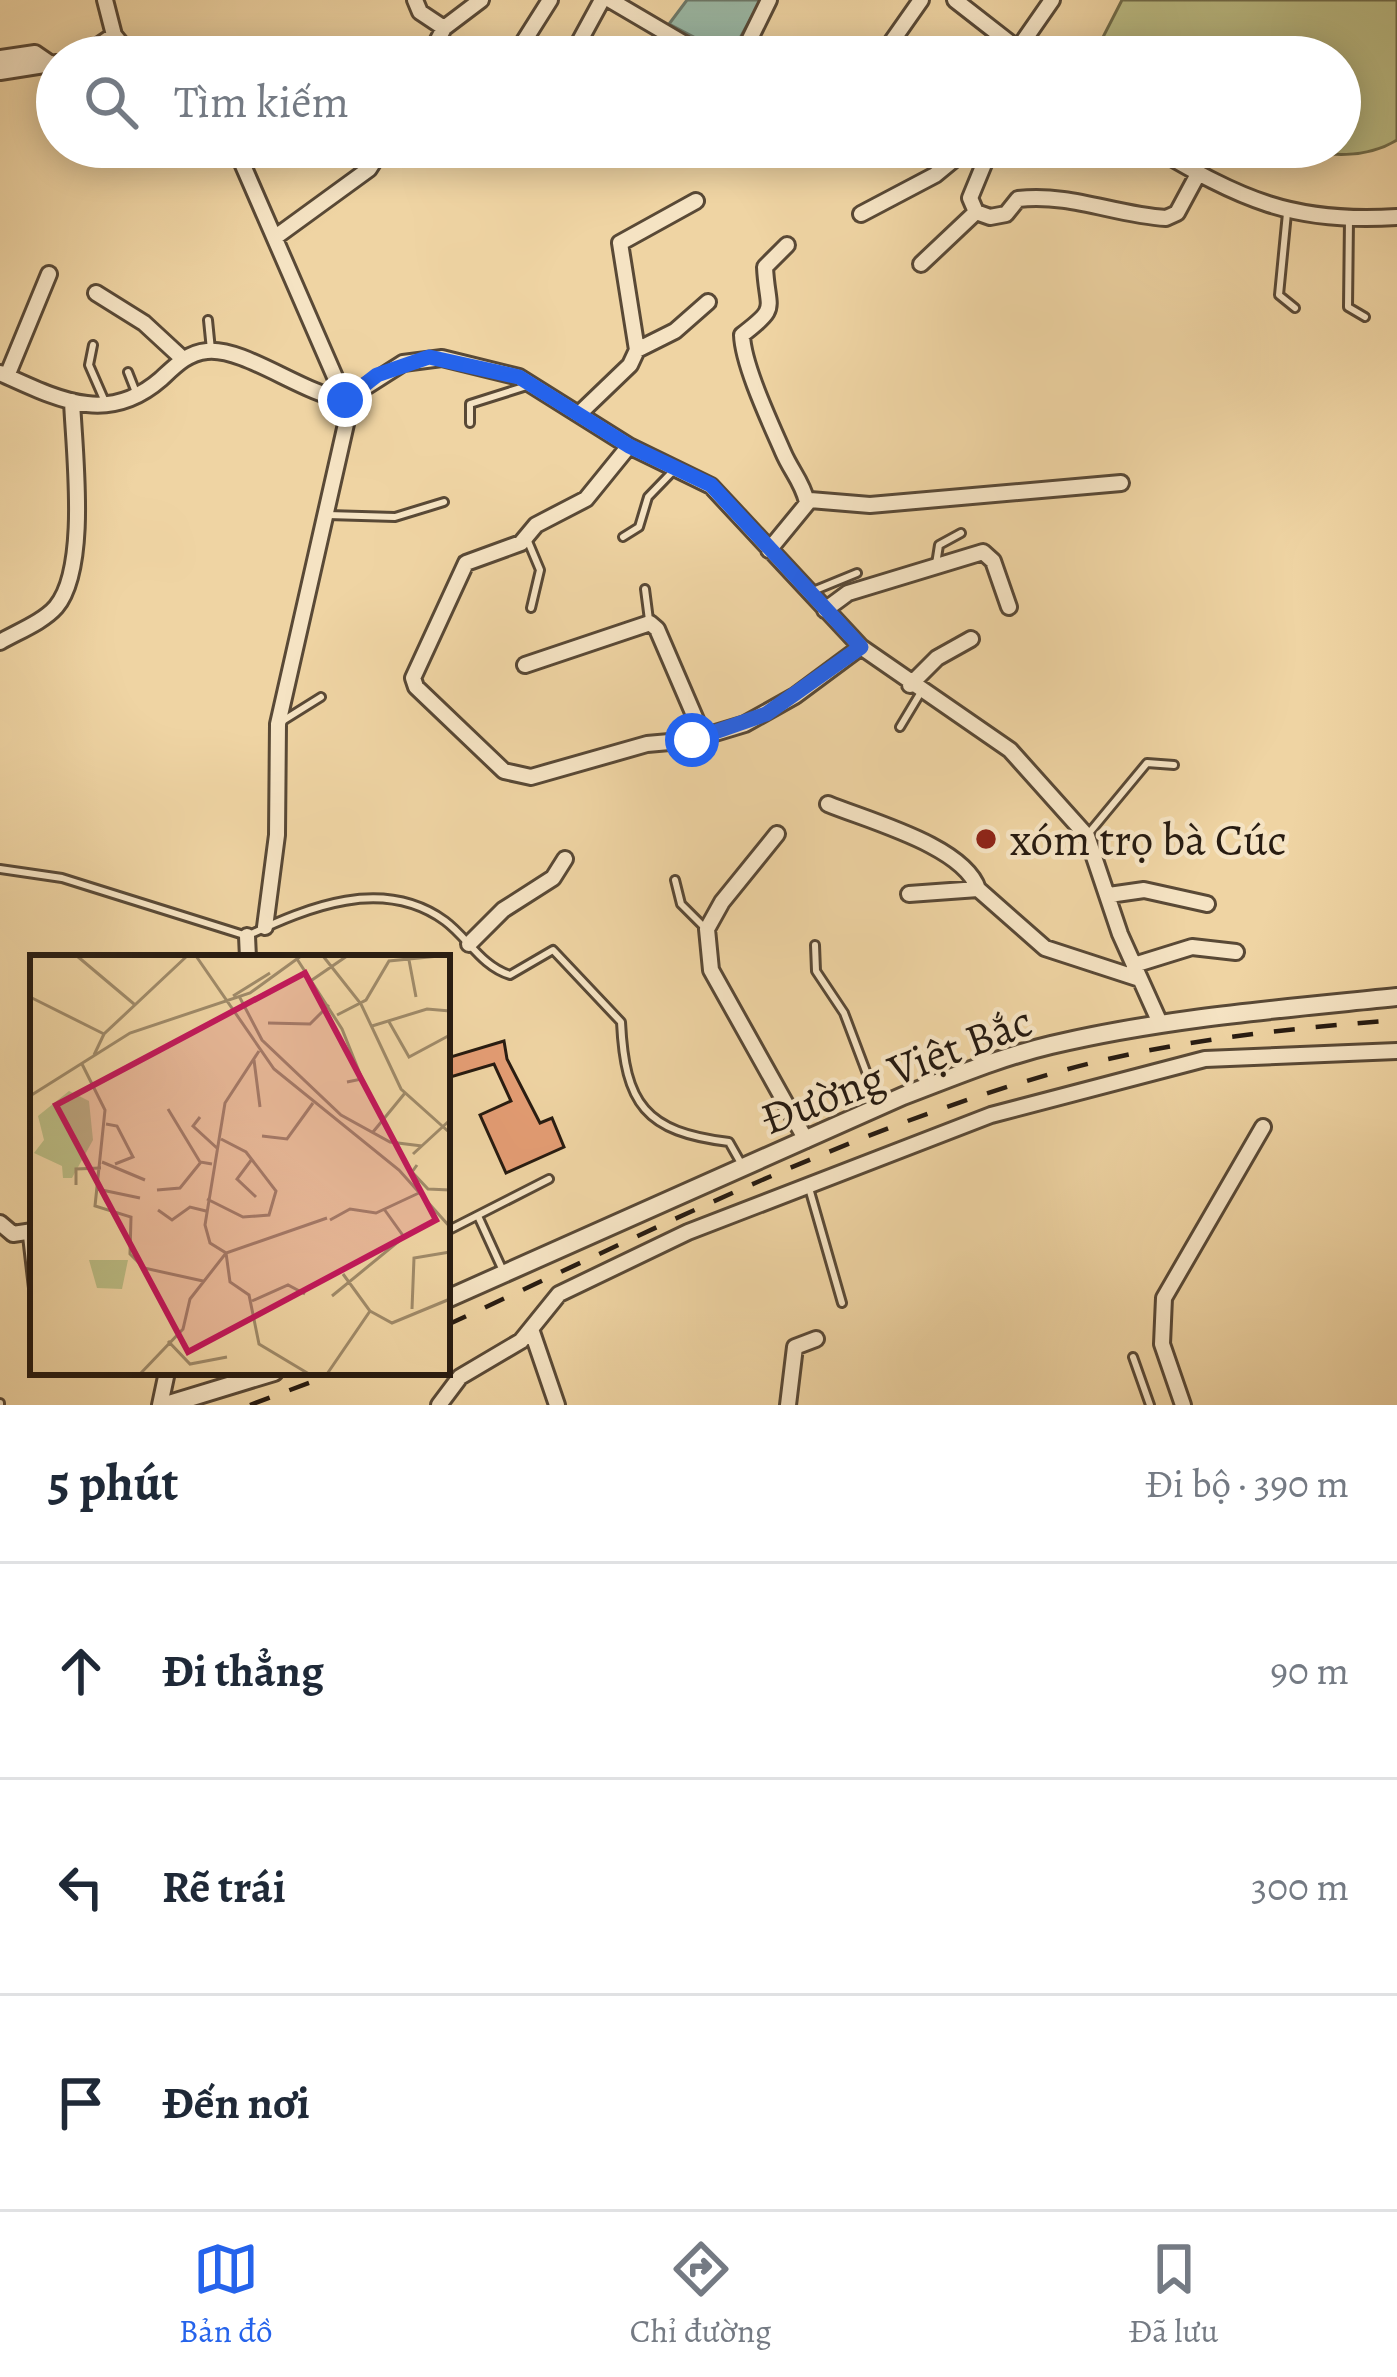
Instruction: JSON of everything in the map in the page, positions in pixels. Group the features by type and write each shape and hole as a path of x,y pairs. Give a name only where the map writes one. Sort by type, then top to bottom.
{"street":[{"path":"105,0 113,35"},
{"path":"415,0 420,12 444,28"},
{"path":"440,36 481,0"},
{"path":"527,36 550,0"},
{"path":"584,36 606,0 670,36"},
{"path":"751,36 769,0"},
{"path":"896,36 921,0"},
{"path":"956,0 1002,36"},
{"path":"1032,36 1052,0"},
{"path":"0,58 36,54"},
{"path":"0,72 36,67"},
{"path":"245,168 345,400 344,436 278,724 277,835 265,927"},
{"path":"277,236 370,168"},
{"path":"861,214 944,168"},
{"path":"976,212 970,198 983,168"},
{"path":"1188,168 1287,213 1349,220 1397,218"},
{"path":"976,212 999,218 1018,200 1060,199 1166,218 1177,213 1198,174"},
{"path":"580,413 630,365 637,350 620,243 696,200"},
{"path":"921,264 976,212"},
{"path":"769,550 796,523 807,502 802,481 782,450 743,353 742,335 766,320 771,310 765,267 787,244"},
{"path":"49,274 4,374 73,401 108,406 139,398 183,359 211,350 345,400"},
{"path":"96,293 144,323 183,359"},
{"path":"637,350 675,331 708,302"},
{"path":"345,400 377,375 429,357 533,384 629,446 678,465 732,504 861,647 1010,750 1087,836 1160,1023"},
{"path":"0,642 55,609 71,567 73,401"},
{"path":"629,446 592,494 536,525 526,539 463,567 413,684 517,777 698,736 766,714 861,647"},
{"path":"807,502 869,506 1121,484"},
{"path":"825,610 848,593 983,552 993,560 1009,607"},
{"path":"525,664 650,623 675,669 700,729 698,736"},
{"path":"915,688 937,658 971,639"},
{"path":"828,804 948,853 974,874 978,889 1045,947 1137,972 1192,947 1236,952"},
{"path":"777,834 722,902 707,929 711,970 806,1139"},
{"path":"469,944 503,910 554,878 565,859"},
{"path":"909,894 978,889"},
{"path":"1109,895 1144,890 1207,904"},
{"path":"248,936 248,955"},
{"name":"Đường Việt Bắc","path":"450,1299 879,1106 1046,1046 1160,1023 1397,997"},
{"path":"440,1405 451,1385 531,1329 542,1308 559,1294 688,1232 1026,1102 1239,1054 1397,1051"},
{"path":"1184,1405 1162,1344 1164,1298 1264,1127"},
{"path":"1,1226 13,1234 30,1231"},
{"path":"531,1329 557,1405"},
{"path":"788,1405 795,1347 816,1339"},
{"path":"167,1375 163,1405 264,1375"}],"lane":[{"path":"1287,213 1279,296 1295,308"},
{"path":"1349,220 1348,307 1365,317"},
{"path":"208,320 211,350"},
{"path":"93,345 89,365 108,406"},
{"path":"128,372 139,398"},
{"path":"470,423 470,404 533,384"},
{"path":"623,537 639,527 648,497 678,465"},
{"path":"325,515 395,518 444,502"},
{"path":"937,568 933,556 939,545 961,532"},
{"path":"526,539 540,570 531,608"},
{"path":"810,593 856,573"},
{"path":"645,589 650,623"},
{"path":"900,727 915,688"},
{"path":"278,724 321,697"},
{"path":"1087,836 1147,763 1174,766"},
{"path":"0,869 62,878 248,936 308,908 379,898 444,920 509,976 554,950 621,1022 623,1075 648,1117 686,1137 729,1142 744,1168"},
{"path":"675,880 681,904 707,929"},
{"path":"815,944 816,971 844,1013 879,1106"},
{"path":"450,1230 549,1179"},
{"path":"809,1188 842,1303"},
{"path":"478,1216 506,1276"},
{"path":"1133,1357 1150,1405"}],"green space":[{"path":"1122,0 1397,0 1397,140 1361,152 1361,36 1104,36"}],"shaded area":[{"path":"687,0 761,0 741,36 692,36 669,24"}],"building":[{"path":"504,1041 507,1059 540,1123 552,1118 564,1147 506,1173 480,1115 511,1101 494,1064 450,1077 450,1057"}],"railway":[{"path":"450,1324 746,1187 976,1097 1096,1062 1181,1045 1397,1020"},
{"path":"250,1405 330,1375"}],"place":[{"name":"xóm trọ bà Cúc","path":"986,839"}],"route":[{"path":"345,400 377,375 429,357 519,377 629,446 695,475 732,504 861,647 766,714 692,740"}]}
